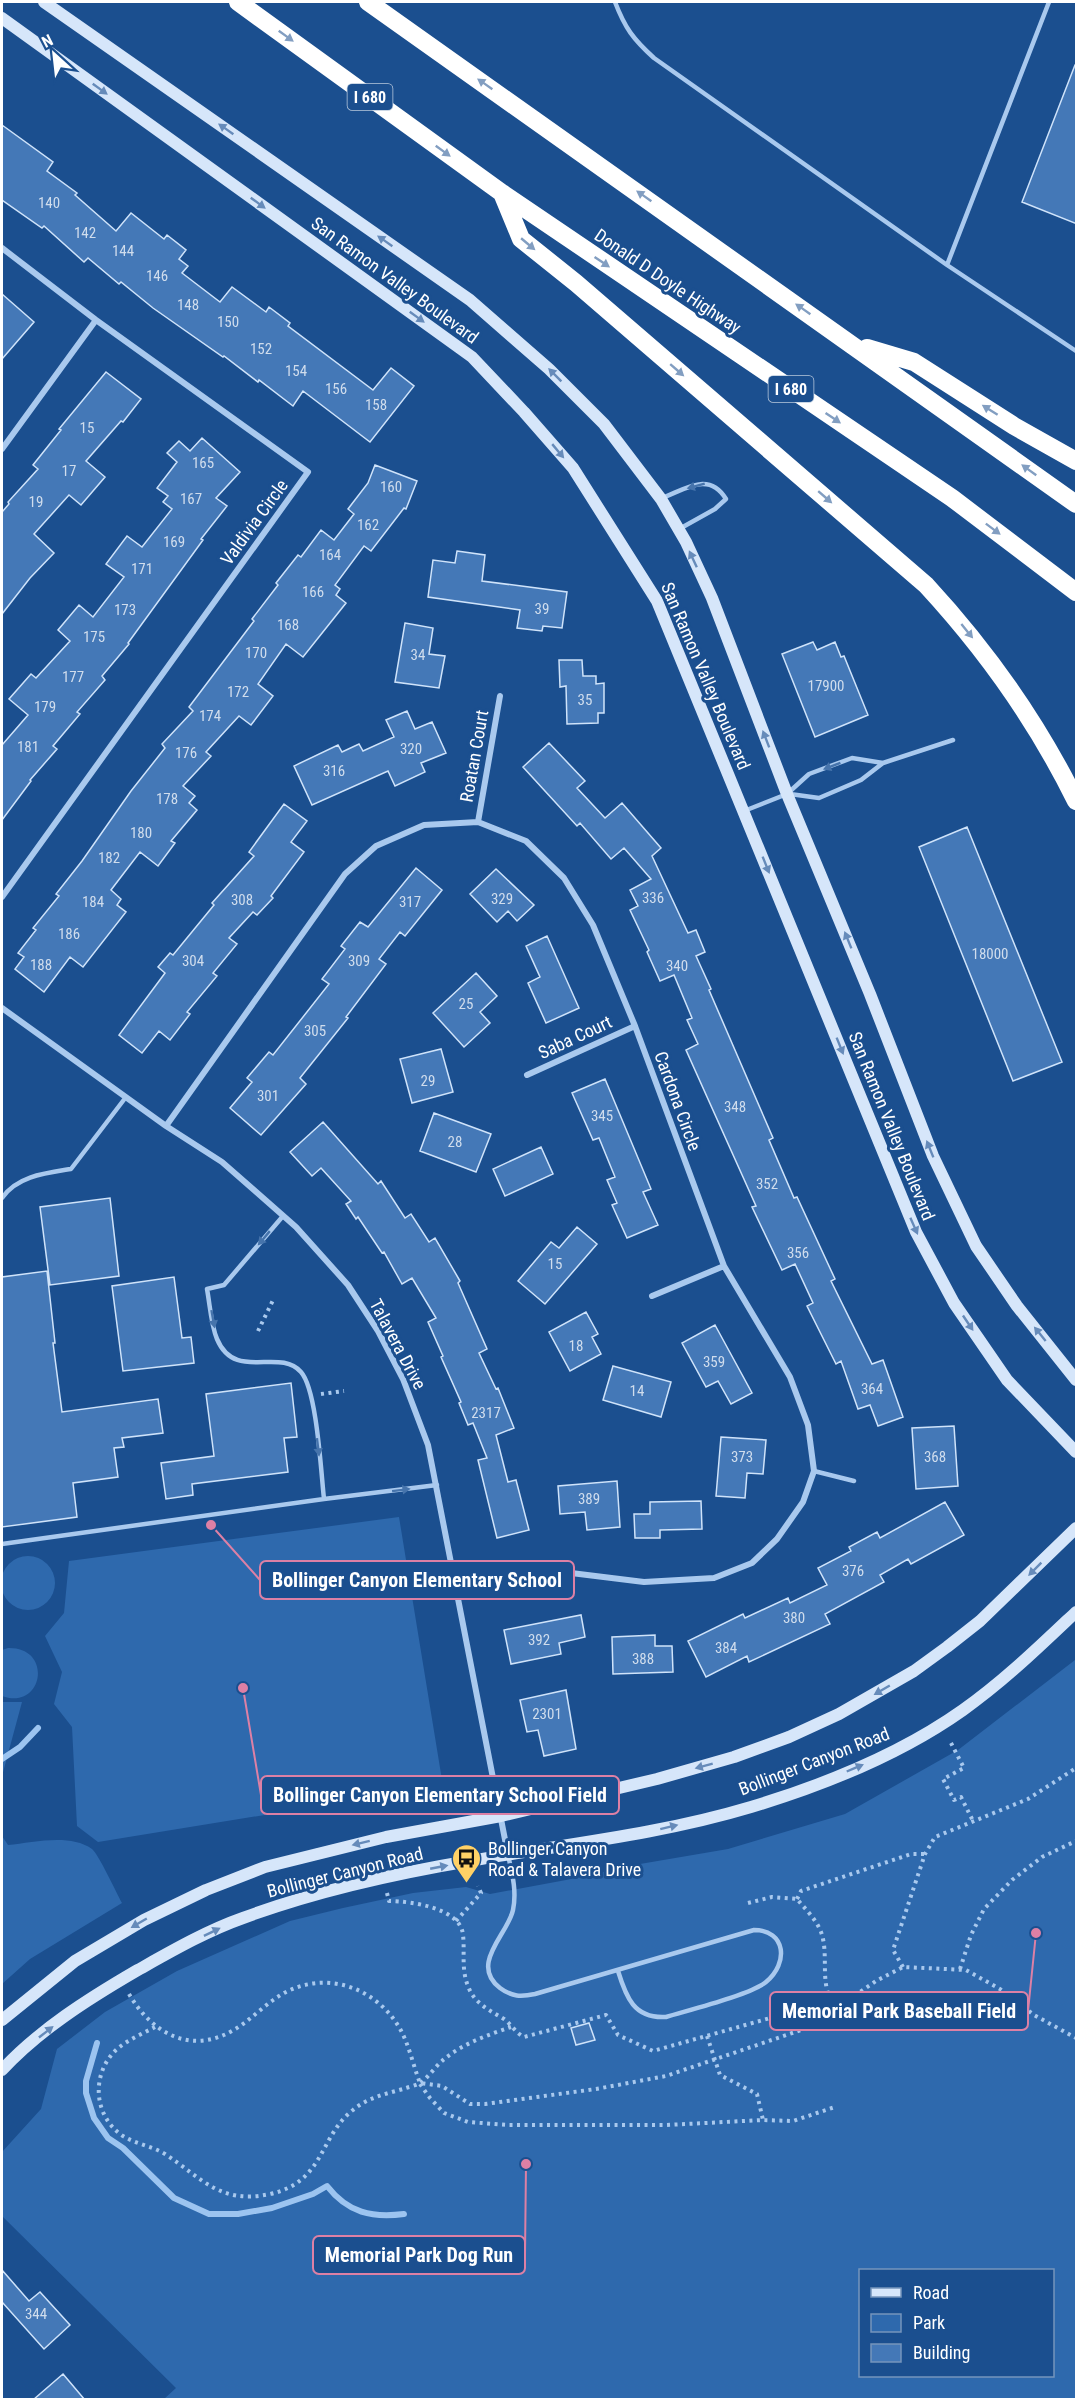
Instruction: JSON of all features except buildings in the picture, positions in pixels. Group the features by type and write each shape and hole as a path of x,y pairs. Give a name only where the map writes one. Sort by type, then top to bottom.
{"highway":[{"name":"Donald D Doyle Highway","path":"238,2 502,194 952,498 1077,592"},
{"path":"368,2 1077,504"},
{"path":"502,194 521,239 595,299 926,585 963,625 993,664 1022,706 1077,801"},
{"path":"851,343 914,362 1014,426 1077,461"}],"main road":[{"name":"San Ramon Valley Boulevard","path":"44,2 470,300 549,369 604,424 660,499 678,529 712,598 787,794 870,994 933,1156 976,1246 1017,1306 1076,1378"},
{"name":"San Ramon Valley Boulevard","path":"2,18 472,357 573,468 657,601 916,1232 954,1303 1006,1380 1077,1452"},
{"name":"Bollinger Canyon Road","path":"2,2020 75,1961 144,1920 206,1890 265,1867 375,1840 501,1816 657,1779 734,1757 789,1737 839,1714 914,1671 980,1621 1077,1528"},
{"name":"Bollinger Canyon Road","path":"2,2070 14,2057 85,2001 171,1952 241,1918 320,1893 384,1877 651,1831 751,1807 859,1767 897,1749 961,1711 998,1683 1077,1612"}],"street":[{"name":"Valdivia Circle","path":"2,248 96,320 308,472 2,897"},
{"path":"2,449 96,320"},
{"name":"Roatan Court","path":"478,822 500,696"},
{"name":"Cardona Circle","path":"166,1126 345,874 376,846 424,825 478,822 526,841 564,878 592,925 635,1026 724,1266 789,1377 808,1425 814,1471 803,1502 777,1539 752,1563 714,1578 644,1582 563,1572 456,1584"},
{"name":"Talavera Drive","path":"2,1008 166,1126 222,1162 296,1227 348,1285 378,1331 403,1379 428,1446 508,1855"},
{"name":"Saba Court","path":"527,1075 635,1026"},
{"path":"652,1296 724,1266"}],"lane":[{"path":"615,2 624,25 634,40 654,58 947,265 1077,351"},
{"path":"947,265 1049,2"},
{"path":"660,499 694,485 710,483 720,488 726,499 715,509 678,529"},
{"path":"787,794 819,798 861,780 883,763 953,740"},
{"path":"744,811 787,794 809,774 852,758 883,763"},
{"path":"2,1198 5,1193 32,1175 70,1169 126,1097"},
{"path":"283,1215 224,1285 207,1289 216,1337 221,1346 236,1359 245,1363 277,1362 294,1366 305,1377 310,1395 324,1499"},
{"path":"814,1471 854,1481"},
{"path":"2,1544 437,1485"},
{"path":"508,1855 514,1882 514,1907 512,1916 490,1953 489,1965 497,1985 511,1995 521,1997 618,1971 754,1930 765,1930 774,1937 780,1947 782,1958 781,1966 765,1983 748,1991 666,2017 652,2018 640,2012 624,1992 618,1971"}],"path":[{"path":"258,1331 274,1298"},
{"path":"310,1395 344,1391"},
{"path":"951,1743 964,1768 943,1779 954,1800 961,1797 973,1821"},
{"path":"903,1967 893,1950 925,1854 935,1837 1028,1799 1077,1768"},
{"path":"960,1969 971,1935 984,1909 1012,1880 1042,1857 1077,1841"},
{"path":"797,1899 801,1891 911,1854 925,1854"},
{"path":"456,1921 481,1893 478,1886"},
{"path":"748,1903 772,1897 797,1899 817,1922 823,1937 828,1999 837,2008"},
{"path":"155,2027 124,2043 108,2060 99,2078 98,2099 104,2114 123,2136 163,2153 207,2186 229,2195 256,2197 272,2194 306,2177 339,2124 351,2111 366,2101 420,2083 442,2086 470,2104 485,2104 653,2079 807,2028 876,1981 903,1967 966,1970 1000,1989 1034,2015 1077,2038"},
{"path":"121,1980 138,2010 155,2027 165,2034 189,2040 203,2040 232,2031 286,1992 310,1984 342,1984 360,1990 373,1998 391,2016 403,2034 420,2083 430,2098 444,2113 468,2122 667,2126 763,2120 794,2121 835,2107"},
{"path":"792,1998 804,2005"},
{"path":"606,2015 618,2035 633,2044 653,2051 788,2013 804,2005 828,1999"},
{"path":"420,2083 444,2059 472,2042 511,2027"},
{"path":"707,2036 720,2075 757,2094 763,2120"}],"green space":[{"path":"399,1517 443,1786 98,1842 77,1826 72,1727 54,1704 62,1672 45,1636 64,1613 69,1561"},
{"path":"28,1556 38,1558 47,1564 53,1573 55,1583 53,1593 47,1602 38,1608 28,1610 18,1608 9,1602 3,1593 1,1583 3,1573 9,1564 18,1558"},
{"path":"8,1648 23,1650 32,1657 37,1667 38,1677 34,1687 27,1695 16,1698 2,1696 2,1650"},
{"path":"1075,1660 1076,2399 164,2399 176,2388 2,2216 2,2152 41,2109 57,2049 105,2012 177,1971 290,1921 343,1908 413,1893 466,1887 490,1894 566,1880 640,1864 728,1849 845,1814 958,1750"},
{"path":"2,1702 22,1702 2,1776"},
{"path":"2,1836 8,1845 62,1840 83,1844 92,1849 122,1903 30,1959 2,1984"}],"waterway":[{"path":"2,1759 20,1747 38,1728"},
{"path":"97,2043 86,2081 86,2093 94,2118 108,2138 123,2148 174,2198 209,2214 238,2214 272,2208 313,2194 327,2186 343,2202 361,2212 381,2215 404,2214"}],"place":[{"name":"Bollinger Canyon Elementary School","path":"211,1525"},
{"name":"Bollinger Canyon Elementary School Field","path":"243,1688"},
{"name":"Bollinger Canyon Road & Talavera Drive","path":"467,1884"},
{"name":"Memorial Park Baseball Field","path":"1036,1933"},
{"name":"Memorial Park Dog Run","path":"526,2164"}]}
